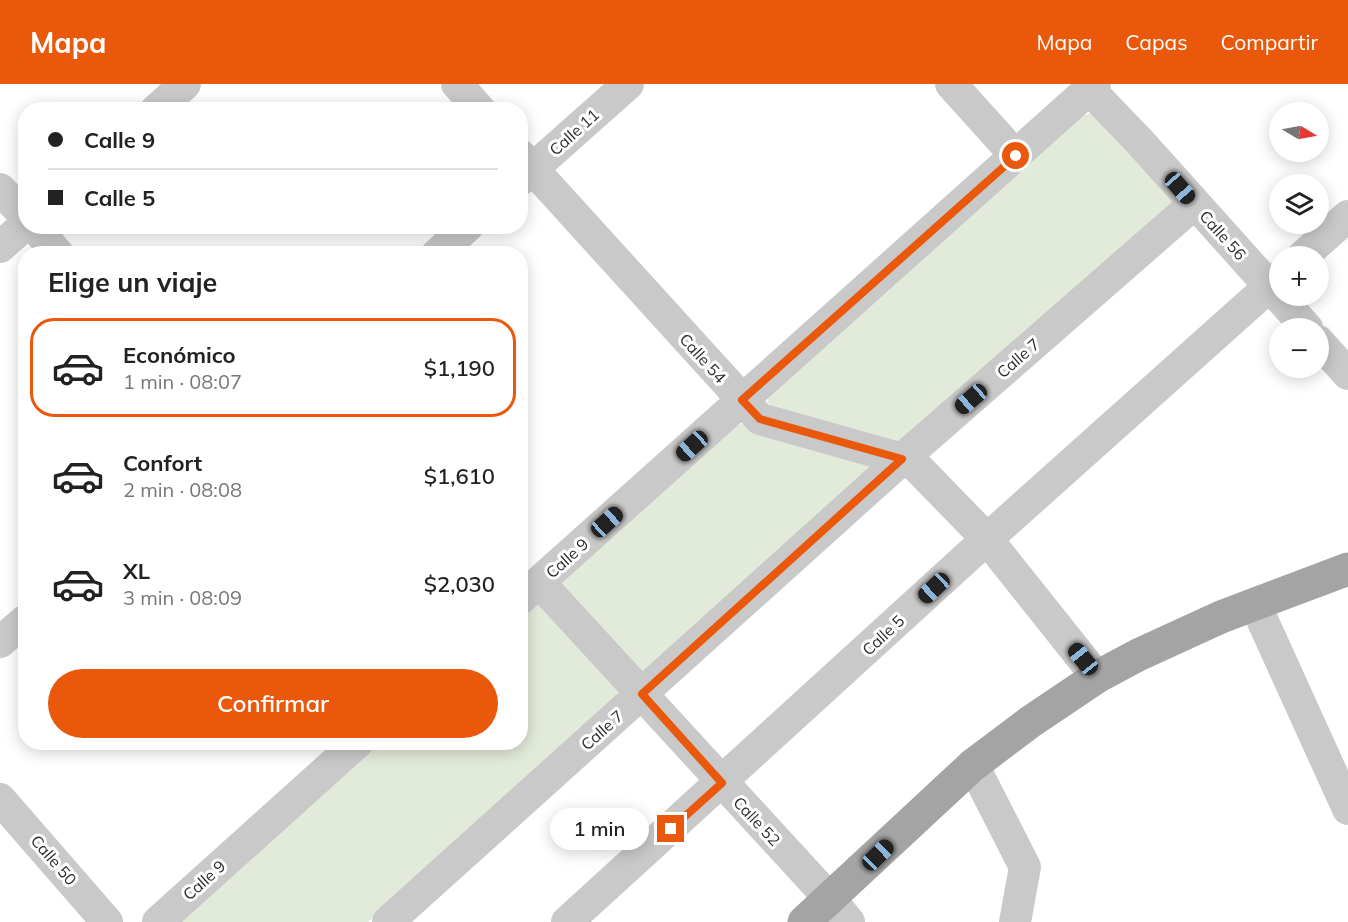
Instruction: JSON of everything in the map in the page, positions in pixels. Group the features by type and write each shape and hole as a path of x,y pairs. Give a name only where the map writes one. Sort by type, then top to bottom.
{"main road":[{"path":"804,922 840,911 973,765 1029,722 1097,677 1149,650 1255,604 1348,569"}],"street":[{"path":"165,102 185,84"},
{"path":"457,84 473,102"},
{"name":"Calle 11","path":"528,166 628,84"},
{"path":"951,84 1016,156"},
{"name":"Calle 9","path":"530,591 1092,87"},
{"name":"Calle 56","path":"1092,87 1194,204 1269,276"},
{"name":"Calle 54","path":"528,171 760,419 902,459 916,466 987,539 1097,677"},
{"path":"0,189 18,208"},
{"name":"Calle 7","path":"388,922 902,459 1194,204"},
{"path":"1314,246 1348,216"},
{"path":"0,247 18,231"},
{"path":"41,234 51,246"},
{"path":"446,246 459,234"},
{"name":"Calle 5","path":"567,922 1269,285"},
{"path":"1329,353 1348,374"},
{"name":"Calle 52","path":"530,591 642,694 840,911"},
{"path":"1255,604 1346,800"},
{"path":"0,642 18,627"},
{"name":"Calle 9","path":"158,922 349,750"},
{"path":"973,765 1025,867 1015,922"},
{"name":"Calle 50","path":"0,799 107,922"}],"green space":[{"path":"1093,112 1172,199 1173,212 895,449 769,407 767,393 1083,116"},
{"path":"742,424 872,464 875,473 641,677 556,584 734,426"},
{"path":"534,603 543,606 619,689 619,697 368,922 180,922 371,750 528,750 528,609"}],"route":[{"path":"671,829 722,783 642,694 902,459 760,419 742,400 1016,156"}]}
